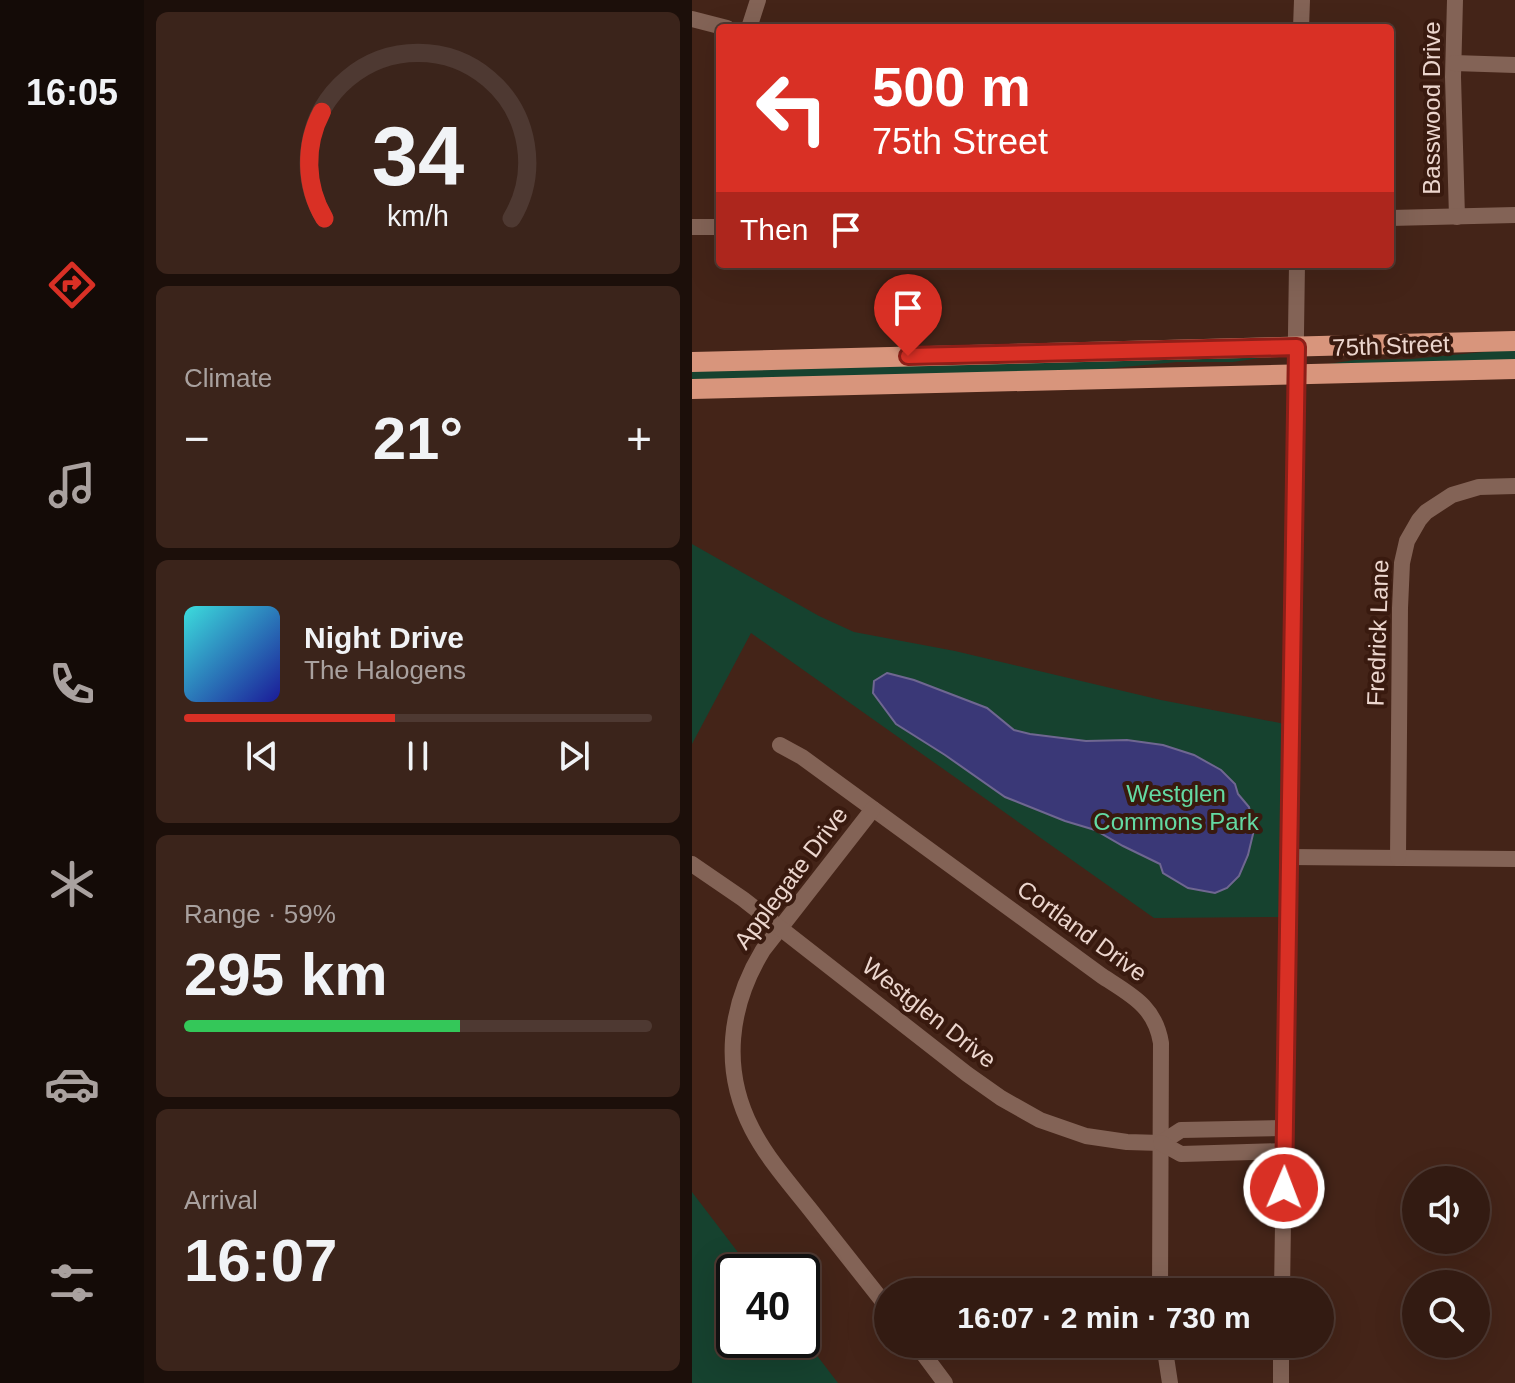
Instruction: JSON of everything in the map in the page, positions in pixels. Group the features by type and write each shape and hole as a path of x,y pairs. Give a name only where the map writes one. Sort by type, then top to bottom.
{"main road":[{"name":"75th Street","path":"692,362 1515,341"},
{"name":"75th Street","path":"692,389 1515,369"}],"street":[{"path":"750,24 758,0"},
{"path":"1301,24 1302,0"},
{"name":"Basswood Drive","path":"1455,0 1457,217"},
{"path":"692,19 716,25"},
{"path":"1454,63 1515,65"},
{"path":"1394,218 1515,215"},
{"path":"692,227 716,227"},
{"path":"1282,1278 1297,268"},
{"name":"Fredrick Lane","path":"1398,858 1400,608 1402,563 1407,541 1426,512 1452,495 1479,487 1515,486"},
{"name":"Cortland Drive","path":"780,745 802,757 1144,1006 1157,1025 1161,1043 1160,1278"},
{"name":"Applegate Drive","path":"873,809 763,950 752,969 737,1007 733,1059 741,1103 752,1129 777,1168 874,1290"},
{"path":"1289,857 1515,859"},
{"name":"Westglen Drive","path":"692,864 734,892 967,1074 1040,1120 1086,1136 1134,1143 1161,1143 1181,1154 1285,1151"},
{"name":"Westglen Drive","path":"1161,1143 1181,1130 1285,1128"},
{"path":"930,1358 945,1383"},
{"path":"1166,1358 1170,1383"},
{"path":"1281,1358 1281,1383"}],"green space":[{"path":"1515,349 1515,362 1328,364 1355,360 1411,359"},
{"path":"1261,356 1233,362 1177,362 1039,375 692,382 692,368"},
{"name":"Westglen Commons Park","path":"692,544 819,616 854,632 955,651 1161,700 1285,724 1280,917 1154,918 751,633 692,744"},
{"path":"692,1192 739,1254 716,1254 716,1358 819,1358 838,1383 692,1383"}],"shaded area":[{"path":"887,673 987,708 1014,730 1086,741 1127,740 1163,745 1194,755 1221,770 1235,784 1238,794 1249,807 1254,830 1239,876 1227,888 1215,893 1188,888 1163,873 1160,864 1095,830 1005,797 896,724 873,693 874,681"}],"route":[{"path":"908,356 1297,347 1284,1188"}]}
